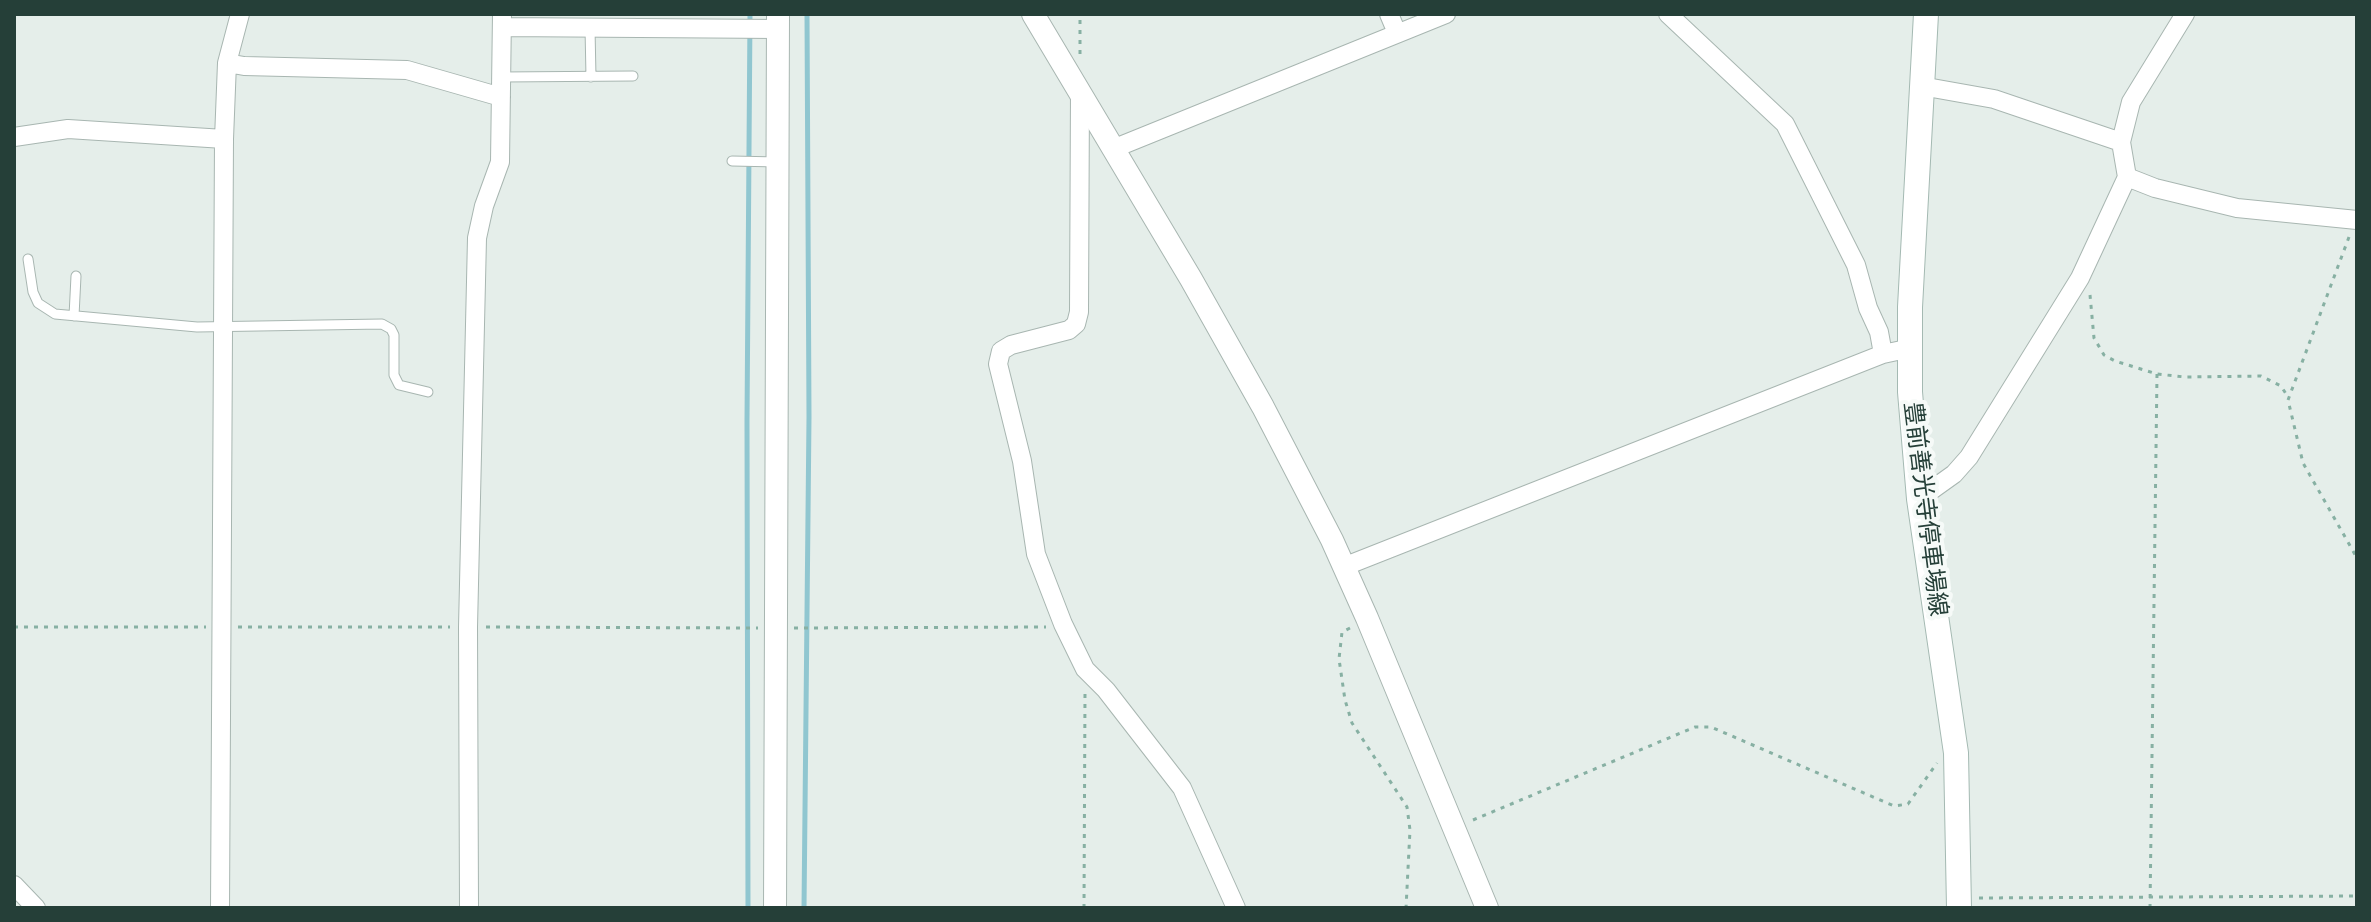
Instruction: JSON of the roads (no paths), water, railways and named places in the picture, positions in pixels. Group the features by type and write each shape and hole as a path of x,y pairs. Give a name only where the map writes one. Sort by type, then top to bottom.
{"main road":[{"name":"豊前善光寺停車場線","path":"1926,14 1910,307 1912,441 1956,753 1959,903"}],"street":[{"path":"220,908 224,139 227,63 240,14"},
{"path":"1033,14 1115,148 1263,407 1332,540 1487,908"},
{"path":"1389,14 1397,33"},
{"path":"1115,148 1446,14"},
{"path":"1668,14 1785,124 1856,265 1868,308 1879,332 1883,354"},
{"path":"1919,499 1954,474 1969,457 2080,278 2127,177 2121,142 2131,102 2185,14"},
{"path":"469,908 468,627 477,238 484,206 500,162 502,20 590,28 672,21 764,25 775,908"},
{"path":"227,63 407,70 501,97"},
{"path":"1921,86 1994,99 2121,142"},
{"path":"1080,91 1079,312 1076,324 1069,330 1011,345 1001,351 998,364 1022,461 1036,554 1063,624 1085,669 1106,690 1182,788 1236,908"},
{"path":"14,137 68,129 224,139"},
{"path":"2127,177 2155,188 2228,207 2356,220"},
{"path":"1343,567 1883,354 1911,348"},
{"path":"14,885 36,908"}],"lane":[{"path":"590,28 591,77"},
{"path":"502,77 633,76"},
{"path":"734,161 767,162"},
{"path":"28,259 33,292 38,303 55,314 221,327 382,324 394,335 394,375 399,385 428,392"},
{"path":"74,316 76,276"}],"waterway":[{"path":"748,908 750,14"},
{"path":"804,908 809,417 807,14"}]}
